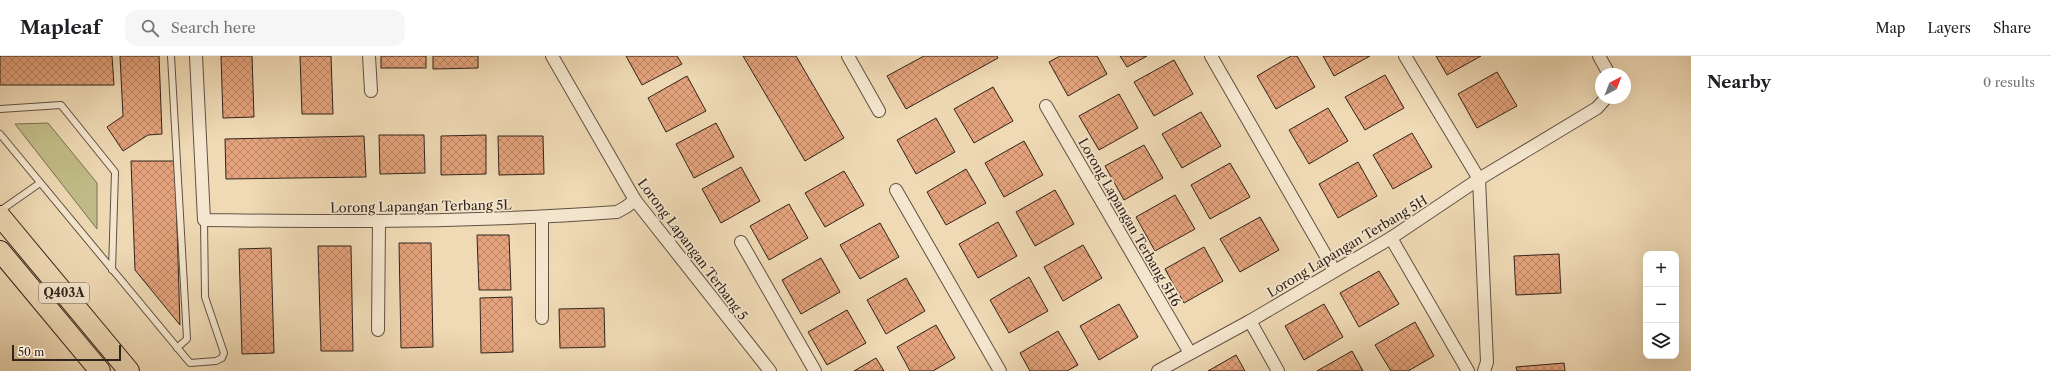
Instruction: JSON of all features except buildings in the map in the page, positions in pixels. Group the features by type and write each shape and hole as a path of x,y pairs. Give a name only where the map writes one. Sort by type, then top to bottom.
{"highway":[{"name":"Q403A","path":"0,216 129,371"},
{"path":"0,250 100,371"}],"street":[{"path":"196,56 204,220"},
{"path":"369,56 370,91"},
{"name":"Lorong Lapangan Terbang 5","path":"552,56 635,200 770,371"},
{"path":"848,56 879,111"},
{"path":"1211,56 1334,270"},
{"path":"1405,56 1479,179 1487,362 1484,371"},
{"path":"1599,56 1606,68"},
{"name":"Lorong Lapangan Terbang 5H","path":"1158,371 1250,321 1334,270 1391,238 1479,179 1597,108 1601,104"},
{"name":"Lorong Lapangan Terbang 5H6","path":"1046,106 1190,353"},
{"path":"896,190 1000,371"},
{"name":"Lorong Lapangan Terbang 5L","path":"204,220 378,222 542,217 617,212 635,200"},
{"path":"542,217 542,318"},
{"path":"378,222 378,330"},
{"path":"1391,238 1468,371"},
{"path":"741,242 815,371"},
{"path":"1250,321 1278,371"}],"lane":[{"path":"171,56 187,339 177,348"},
{"path":"0,109 61,105 115,172 112,270"},
{"path":"0,134 190,363 216,361 222,358 224,353 205,297 204,220"},
{"path":"0,211 40,183"}],"shaded area":[{"path":"48,123 97,183 97,229 15,124"}]}
